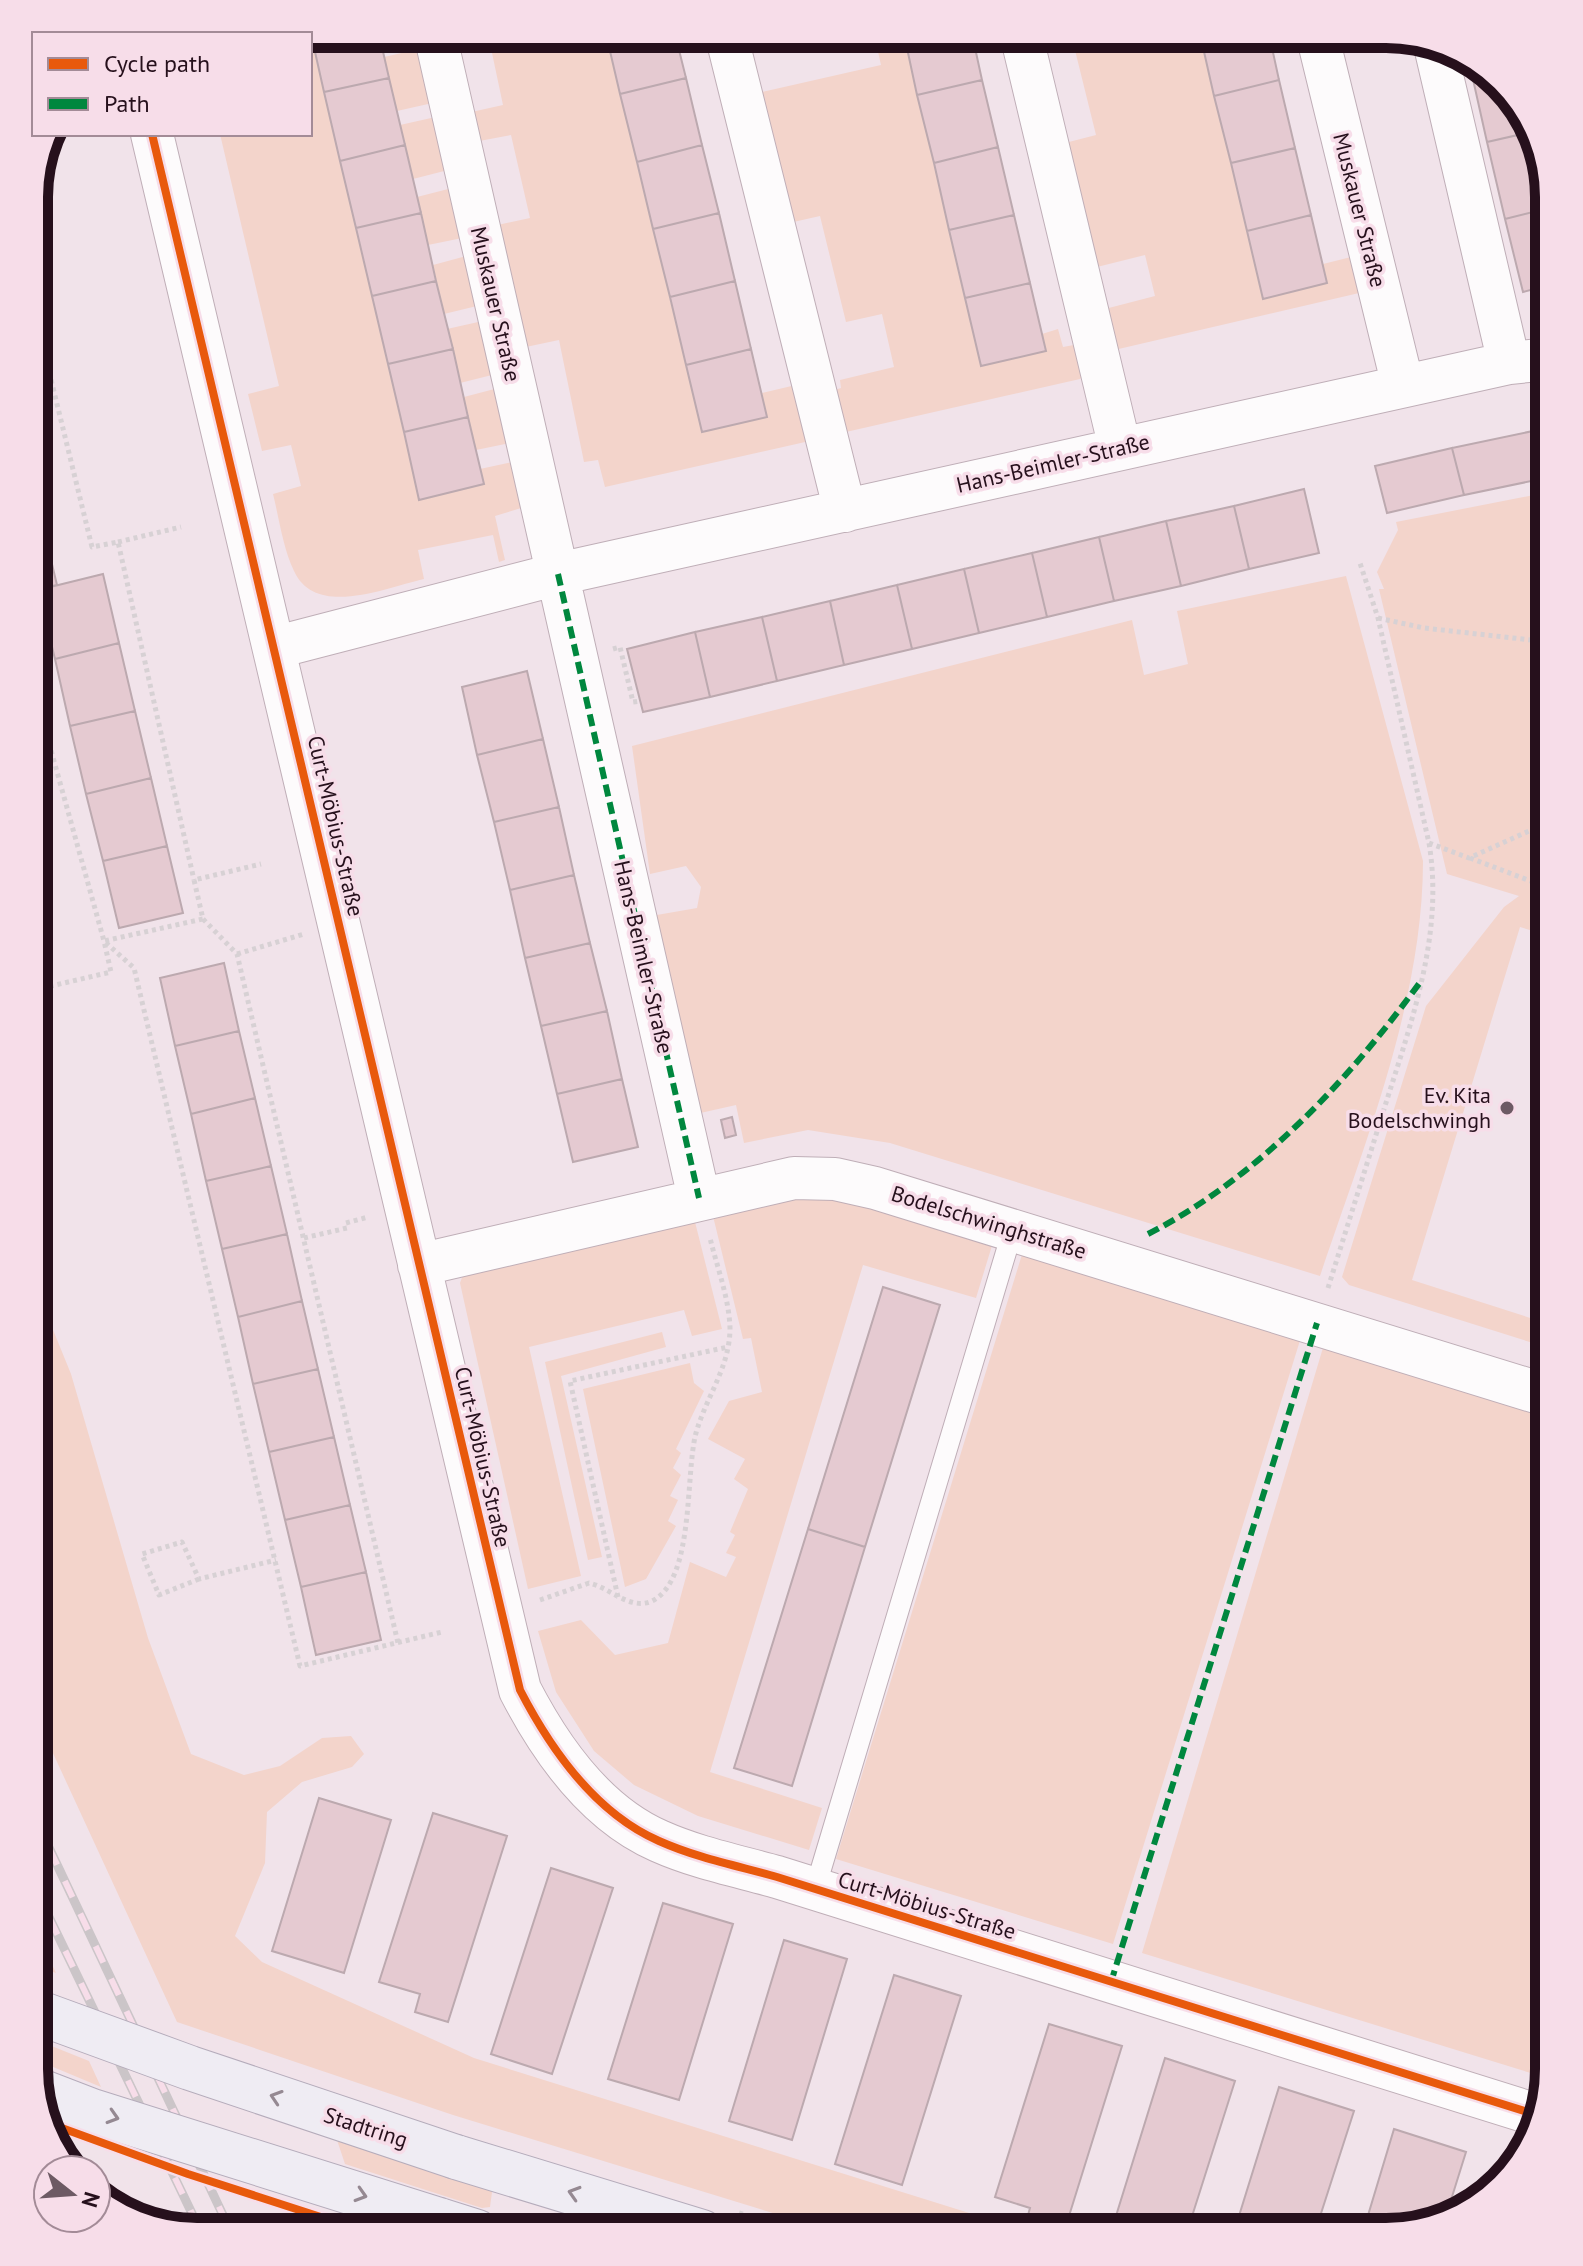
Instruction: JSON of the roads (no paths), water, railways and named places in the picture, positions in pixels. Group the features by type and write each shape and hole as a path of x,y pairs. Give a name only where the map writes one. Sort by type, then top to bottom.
{"main road":[{"name":"Stadtring","path":"48,2016 190,2068 456,2157 656,2218"},
{"path":"50,2095 92,2111 433,2218"}],"street":[{"name":"Muskauer Straße","path":"438,48 558,574"},
{"path":"729,48 845,511"},
{"path":"1024,48 1120,448"},
{"name":"Muskauer Straße","path":"1320,48 1403,386"},
{"path":"1439,58 1529,361"},
{"name":"Curt-Möbius-Straße","path":"152,136 277,647 520,1690 546,1740 591,1791 621,1819 657,1840 1529,2112"},
{"name":"Hans-Beimler-Straße","path":"277,647 558,574 1120,448 1529,361"},
{"name":"Hans-Beimler-Straße","path":"558,574 699,1198"},
{"name":"Bodelschwinghstraße","path":"419,1265 794,1178 835,1179 1013,1229 1535,1392"}],"lane":[{"name":"Curt-Möbius-Straße","path":"815,1889 1013,1229"}],"railway":[{"path":"48,1846 224,2218"},
{"path":"48,1915 194,2218"}],"place":[{"name":"Ev. Kita Bodelschwingh","path":"1507,1108"}]}
